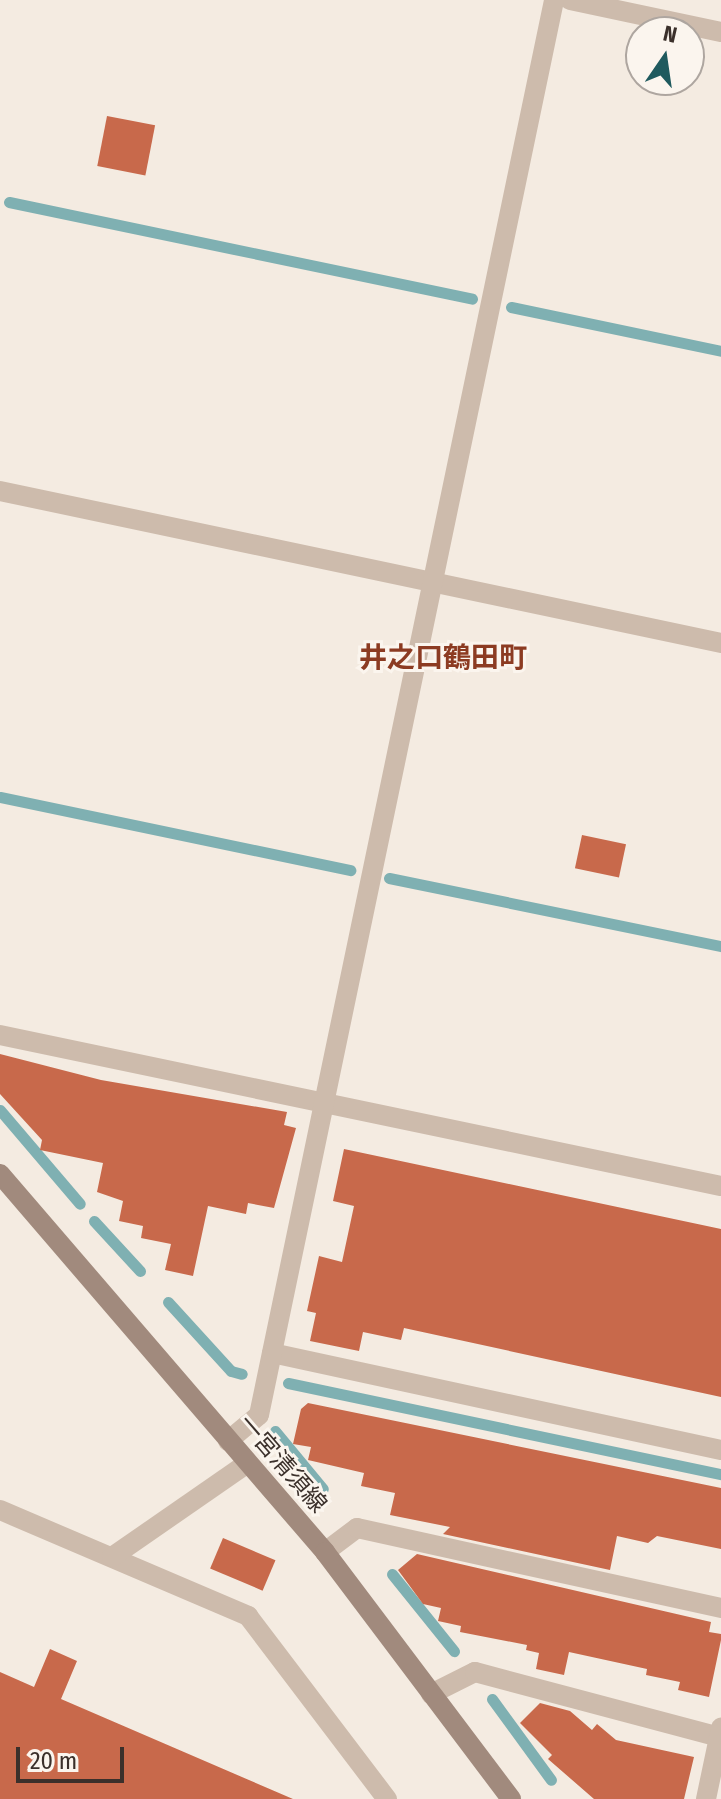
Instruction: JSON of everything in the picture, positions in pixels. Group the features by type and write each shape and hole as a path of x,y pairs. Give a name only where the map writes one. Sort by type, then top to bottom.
{"main road":[{"name":"一宮清須線","path":"0,1174 325,1552 511,1799"}],"street":[{"path":"228,1441 259,1415 554,0"},
{"path":"570,0 721,32"},
{"path":"0,491 721,643"},
{"path":"0,1035 721,1186"},
{"path":"272,1353 721,1450"},
{"path":"112,1557 248,1463"},
{"path":"0,1510 248,1616 387,1799"},
{"path":"325,1552 357,1528 721,1608"},
{"path":"431,1694 475,1672 720,1733 706,1799"}],"building":[{"path":"107,116 155,125 145,175 97,166"},
{"path":"582,835 626,844 619,878 575,868"},
{"path":"0,1054 101,1080 287,1112 284,1125 296,1128 274,1208 248,1203 246,1214 208,1206 193,1276 165,1270 171,1244 141,1238 143,1226 119,1221 123,1201 97,1192 103,1163 40,1150 42,1140 0,1094"},
{"path":"344,1149 721,1229 721,1397 404,1328 401,1340 363,1332 359,1351 310,1341 316,1313 307,1311 319,1256 342,1262 354,1206 333,1201"},
{"path":"308,1403 721,1488 721,1549 657,1536 648,1543 617,1536 610,1570 443,1534 450,1527 390,1515 395,1493 361,1486 364,1473 308,1460 311,1447 293,1444 301,1409"},
{"path":"223,1538 275,1560 263,1591 210,1568"},
{"path":"417,1554 711,1622 709,1632 721,1634 721,1640 709,1697 678,1690 680,1682 646,1675 647,1669 569,1652 564,1675 536,1669 539,1653 526,1650 527,1645 460,1632 461,1626 438,1621 441,1608 423,1604 398,1570"},
{"path":"50,1649 77,1661 61,1699 293,1799 0,1799 0,1672 34,1687"},
{"path":"540,1703 570,1711 592,1730 597,1724 616,1740 694,1757 684,1799 594,1799 548,1759 552,1755 520,1723"}],"waterway":[{"path":"9,202 472,299"},
{"path":"511,307 721,351"},
{"path":"0,797 350,870"},
{"path":"389,878 721,946"},
{"path":"0,1110 80,1204"},
{"path":"94,1221 140,1271"},
{"path":"168,1302 231,1371 242,1374"},
{"path":"288,1383 721,1474"},
{"path":"275,1431 323,1489"},
{"path":"392,1574 454,1651"},
{"path":"492,1699 551,1780"}],"district":[{"name":"井之口鶴田町","path":"443,658"}]}
